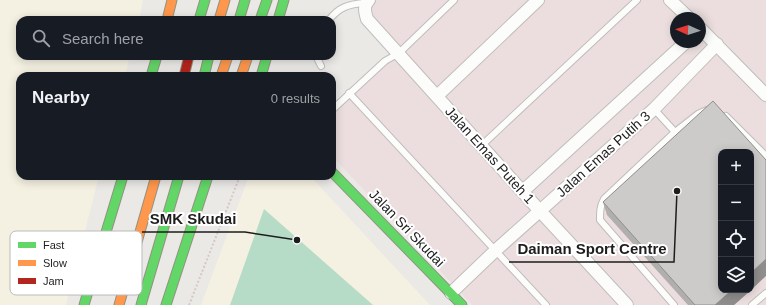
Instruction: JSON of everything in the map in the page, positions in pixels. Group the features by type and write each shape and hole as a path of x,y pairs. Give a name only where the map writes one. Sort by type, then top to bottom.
{"main road":[{"path":"167,16 172,0"},
{"path":"200,16 205,0"},
{"path":"220,16 225,0"},
{"path":"240,16 245,0"},
{"path":"261,16 266,0"},
{"path":"279,16 284,0"},
{"path":"152,72 156,60"},
{"path":"185,72 188,60"},
{"path":"205,72 208,60"},
{"path":"222,72 226,60"},
{"path":"242,72 247,60"},
{"path":"262,72 266,60"},
{"name":"Jalan Sri Skudai","path":"336,176 462,305"},
{"path":"106,231 122,180"},
{"path":"141,231 155,180"},
{"path":"141,305 178,180"},
{"path":"175,193 184,180"},
{"path":"166,305 208,180"},
{"path":"84,305 87,295"},
{"path":"119,305 123,295"}],"street":[{"path":"437,96 538,0"},
{"path":"670,0 683,12"},
{"name":"Jalan Emas Puteh 1","path":"367,2 365,10 367,19 627,305"},
{"path":"706,34 766,95"},
{"name":"Jalan Emas Putih 3","path":"451,293 496,250 654,109 717,44"},
{"path":"523,191 679,48"}],"lane":[{"path":"336,106 385,61 399,53 454,0"},
{"path":"482,146 637,0"},
{"path":"332,16 336,12 351,4 367,2"},
{"path":"318,60 321,66"},
{"path":"349,93 546,305"},
{"path":"654,109 675,132"},
{"path":"674,305 600,220 600,205 609,194 675,132 698,114 708,110 715,110"},
{"path":"721,111 766,156"},
{"path":"752,305 766,293"}],"path":[{"path":"189,305 238,180"}],"shaded area":[{"path":"0,0 143,0 140,16 16,16 16,60 129,60 126,72 16,72 16,180 98,180 85,231 10,231 10,295 69,295 66,305 0,305"},
{"path":"375,0 766,0 766,305 472,305 336,160 336,110 387,62 404,53 371,16 369,6"},
{"path":"248,180 314,180 430,305 201,305"}],"green space":[{"path":"264,209 373,305 230,305"}],"building":[{"path":"713,101 766,160 766,259 754,270 754,149 718,149 718,293 729,293 715,305 695,305 603,202"}],"traffic: fast":[{"path":"200,16 205,0"},
{"path":"240,16 245,0"},
{"path":"261,16 267,0"},
{"path":"279,16 284,0"},
{"path":"152,72 156,60"},
{"path":"205,72 208,60"},
{"path":"262,72 266,60"},
{"path":"336,176 462,305"},
{"path":"106,231 122,180"},
{"path":"141,305 178,180"},
{"path":"166,305 207,180"},
{"path":"84,305 87,295"}],"traffic: slow":[{"path":"168,16 172,0"},
{"path":"220,16 225,0"},
{"path":"222,72 227,60"},
{"path":"242,72 247,60"},
{"path":"140,231 155,180"},
{"path":"119,305 122,295"}],"traffic: jam":[{"path":"185,72 188,60"}],"place":[{"name":"Daiman Sport Centre","path":"677,191"},
{"name":"SMK Skudai","path":"297,240"}]}
